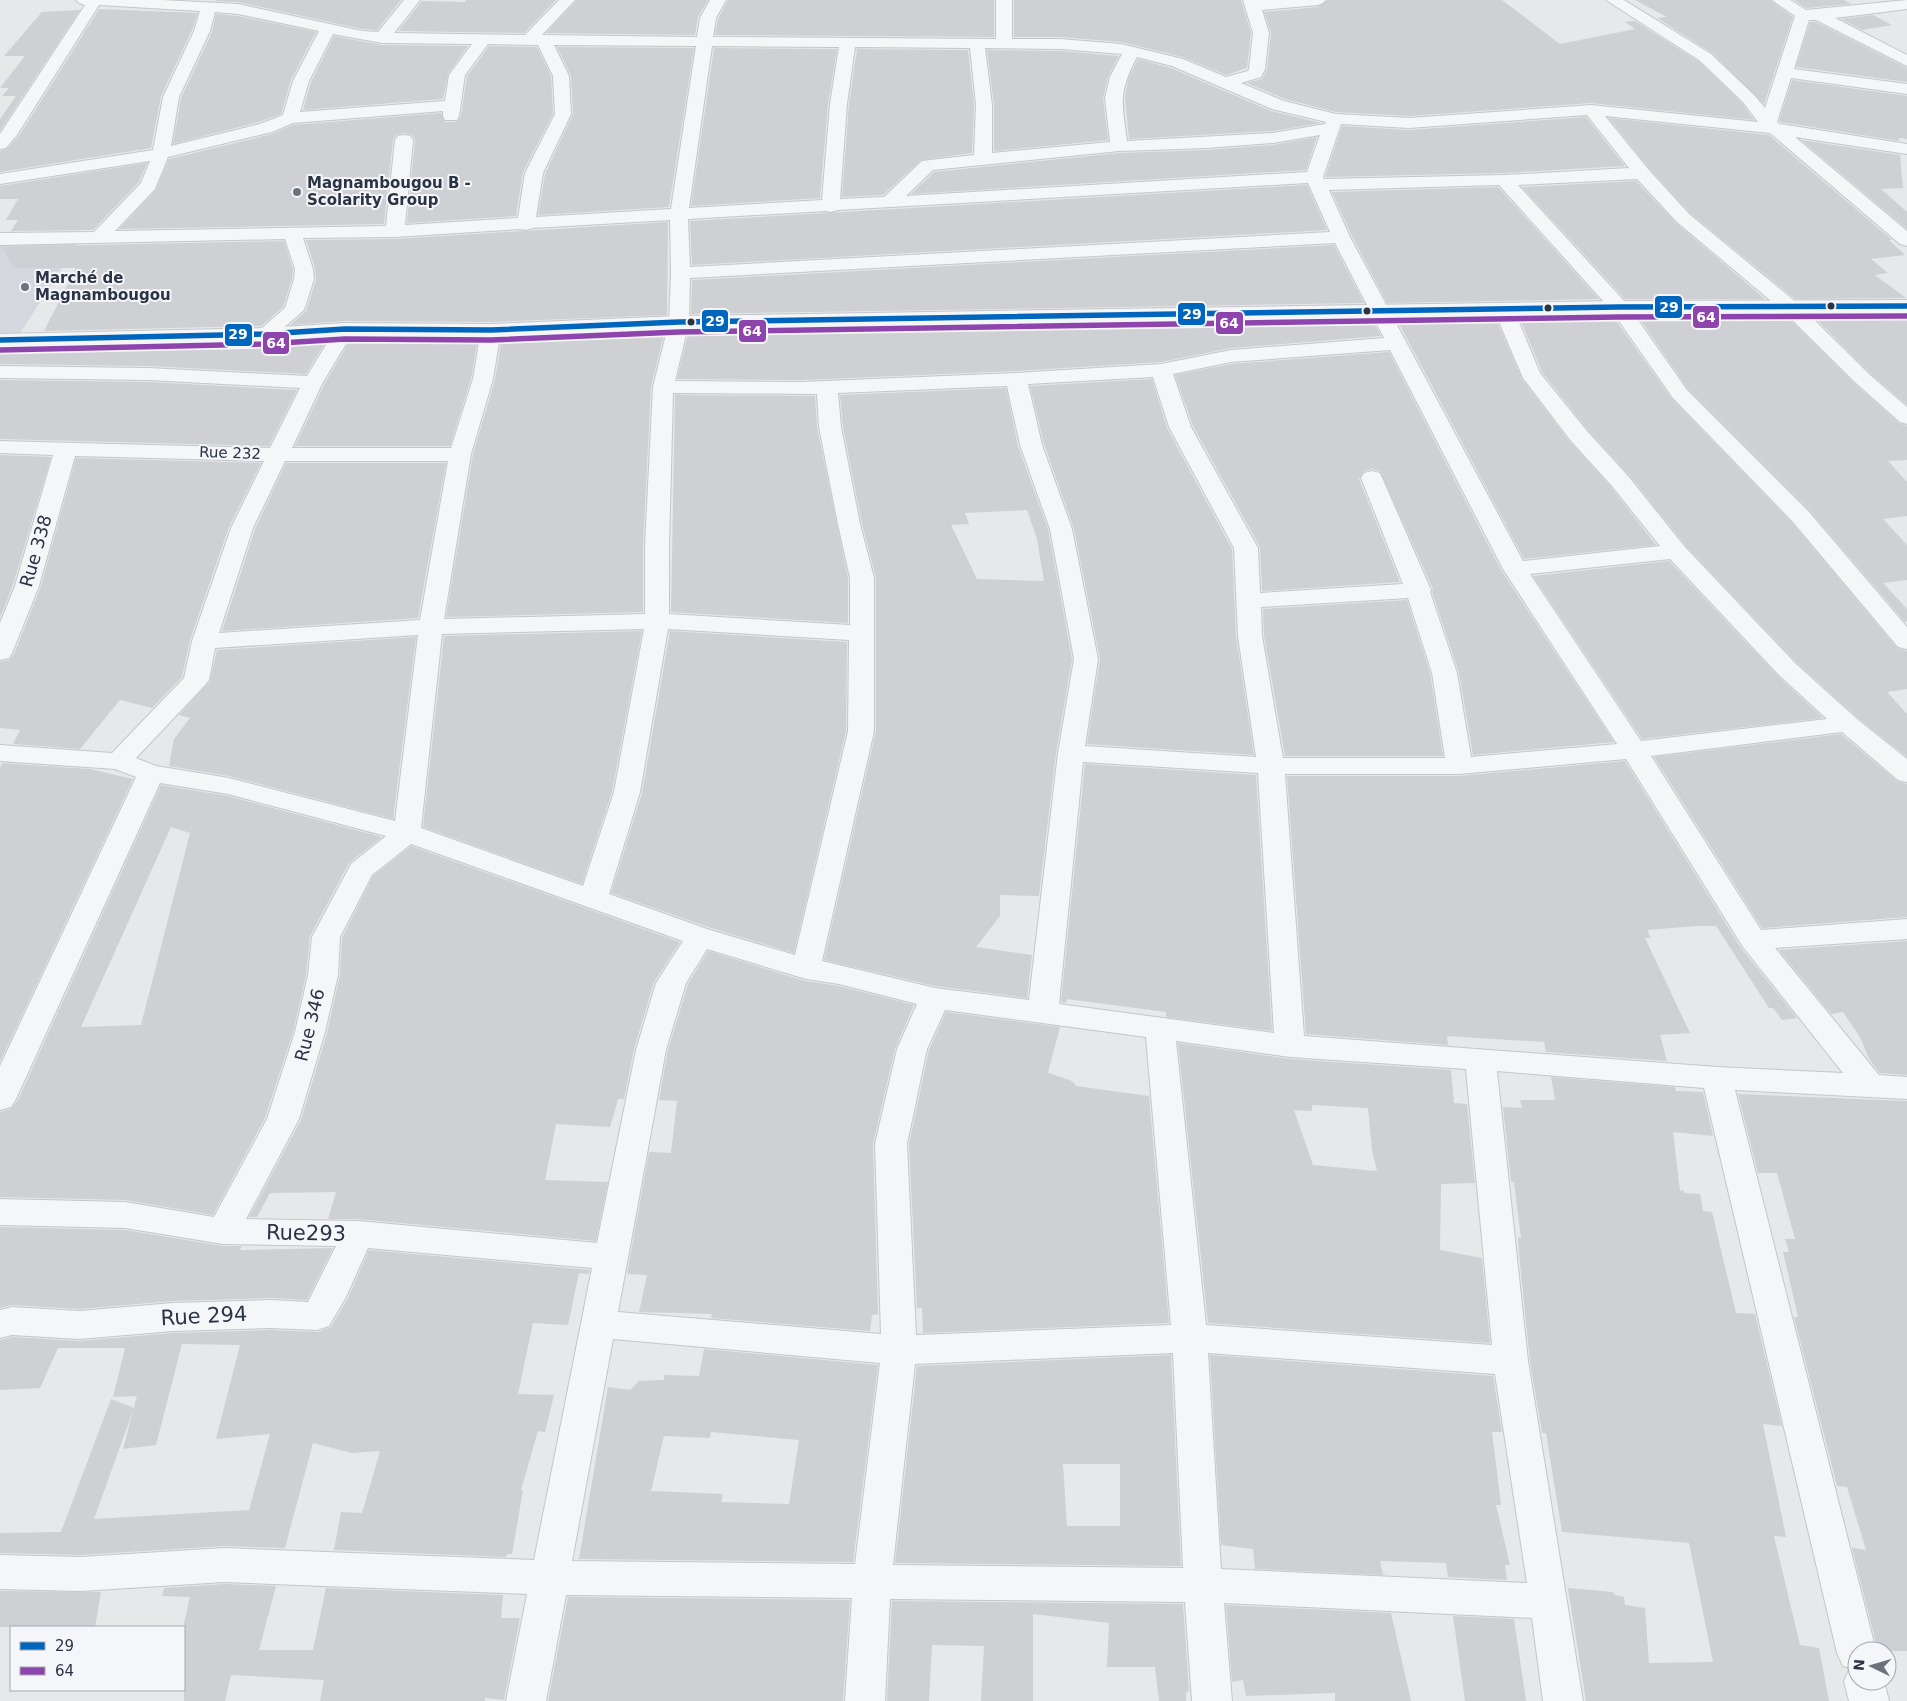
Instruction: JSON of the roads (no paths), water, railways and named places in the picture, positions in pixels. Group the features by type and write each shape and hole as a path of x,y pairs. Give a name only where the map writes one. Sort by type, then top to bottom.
{"street":[{"path":"84,0 238,10 382,38 536,41 1004,43 1060,44 1132,51 1177,62 1278,105 1334,124"},
{"path":"3,138 95,0"},
{"path":"238,10 253,0"},
{"path":"382,38 412,0"},
{"path":"536,41 567,0"},
{"path":"593,899 627,792 657,621 657,545 664,386 679,322 681,273 679,214 706,42 708,18 718,0"},
{"path":"1004,0 1004,43"},
{"path":"1224,83 1255,74 1260,33 1252,3 1291,4 1318,0"},
{"path":"1614,0 1705,57 1749,99 1772,126 1907,240"},
{"path":"1780,0 1907,61"},
{"path":"1902,0 1907,3"},
{"path":"1811,15 1907,3"},
{"path":"100,236 149,185 161,154 167,129 171,96 202,31 209,8"},
{"path":"1772,126 1784,72 1811,15"},
{"path":"290,118 301,81 328,29"},
{"path":"0,179 161,154 266,128 290,118 452,110 457,75 483,40"},
{"path":"526,225 534,173 563,114 561,76 536,41"},
{"path":"831,207 833,160 841,78 848,43"},
{"path":"977,43 984,105 983,158"},
{"path":"1119,146 1113,98 1118,77 1132,51"},
{"path":"1784,72 1907,89"},
{"path":"1591,110 1642,173 1683,218 1790,307 1863,379 1907,418"},
{"path":"888,203 928,164 1119,146 1207,144 1273,138 1334,124 1409,123 1591,110 1772,126 1907,149"},
{"path":"1334,124 1315,181 1341,237 1396,344 1515,569 1634,750 1753,940 1870,1086"},
{"path":"395,231 404,140"},
{"path":"0,239 100,236 293,235 395,231 526,225 679,214 1315,181 1504,180 1642,173"},
{"path":"1504,180 1618,307 1680,394 1800,517 1907,642"},
{"path":"265,334 294,310 304,279 304,269 293,235"},
{"path":"681,273 1341,237"},
{"path":"0,340 265,334 345,329 491,330 679,322 1618,307 1907,306"},
{"path":"1504,310 1530,374 1579,436 1620,481 1676,551 1787,669 1907,774"},
{"path":"118,761 196,680 204,641 242,528 313,382 345,329"},
{"path":"407,833 430,627 460,454 483,379 491,330"},
{"path":"664,386 827,386 1016,379 1161,370 1231,356 1396,344"},
{"path":"1161,370 1180,427 1246,548 1250,636 1271,766 1290,1046"},
{"path":"0,372 148,374 313,382"},
{"path":"1016,379 1031,445 1061,529 1086,659 1071,753 1043,1012"},
{"path":"806,969 861,731 862,578 849,524 830,427 827,386"},
{"name":"Rue 232","path":"0,446 278,454 460,454"},
{"name":"Rue 338","path":"0,652 27,586 66,448"},
{"path":"1372,478 1397,542 1419,590 1442,662 1459,766"},
{"path":"1515,569 1676,551"},
{"path":"1248,601 1419,590"},
{"path":"204,641 430,627 657,621 861,632"},
{"path":"1071,753 1271,766 1459,766 1634,750 1848,724"},
{"path":"0,753 118,761 151,773 229,786 407,833 700,937 806,969 839,974 935,998 1290,1046 1717,1078 1907,1088"},
{"path":"0,1099 151,773"},
{"name":"Rue 346","path":"223,1232 283,1119 310,1032 323,975 326,937 362,870 407,833"},
{"path":"1753,940 1907,930"},
{"path":"526,1701 548,1578 651,1050 670,983 700,937"},
{"path":"865,1701 872,1583 899,1350 891,1144 912,1049 935,998"},
{"path":"1160,1028 1190,1338 1203,1585 1212,1701"},
{"path":"1480,1059 1511,1361 1563,1701"},
{"path":"1717,1078 1854,1641"},
{"name":"Rue293","path":"0,1212 125,1215 223,1232 358,1234 612,1257"},
{"name":"Rue 294","path":"0,1324 12,1322 79,1325 172,1317 271,1314 317,1316 329,1297 358,1234"},
{"path":"598,1324 899,1350 1190,1338 1511,1361"},
{"path":"0,1572 81,1574 224,1565 548,1578 872,1583 1203,1585 1549,1601"}],"place":[{"name":"Magnambougou B - Scolarity Group","path":"297,192"},
{"name":"Marché de Magnambougou","path":"25,287"}]}
